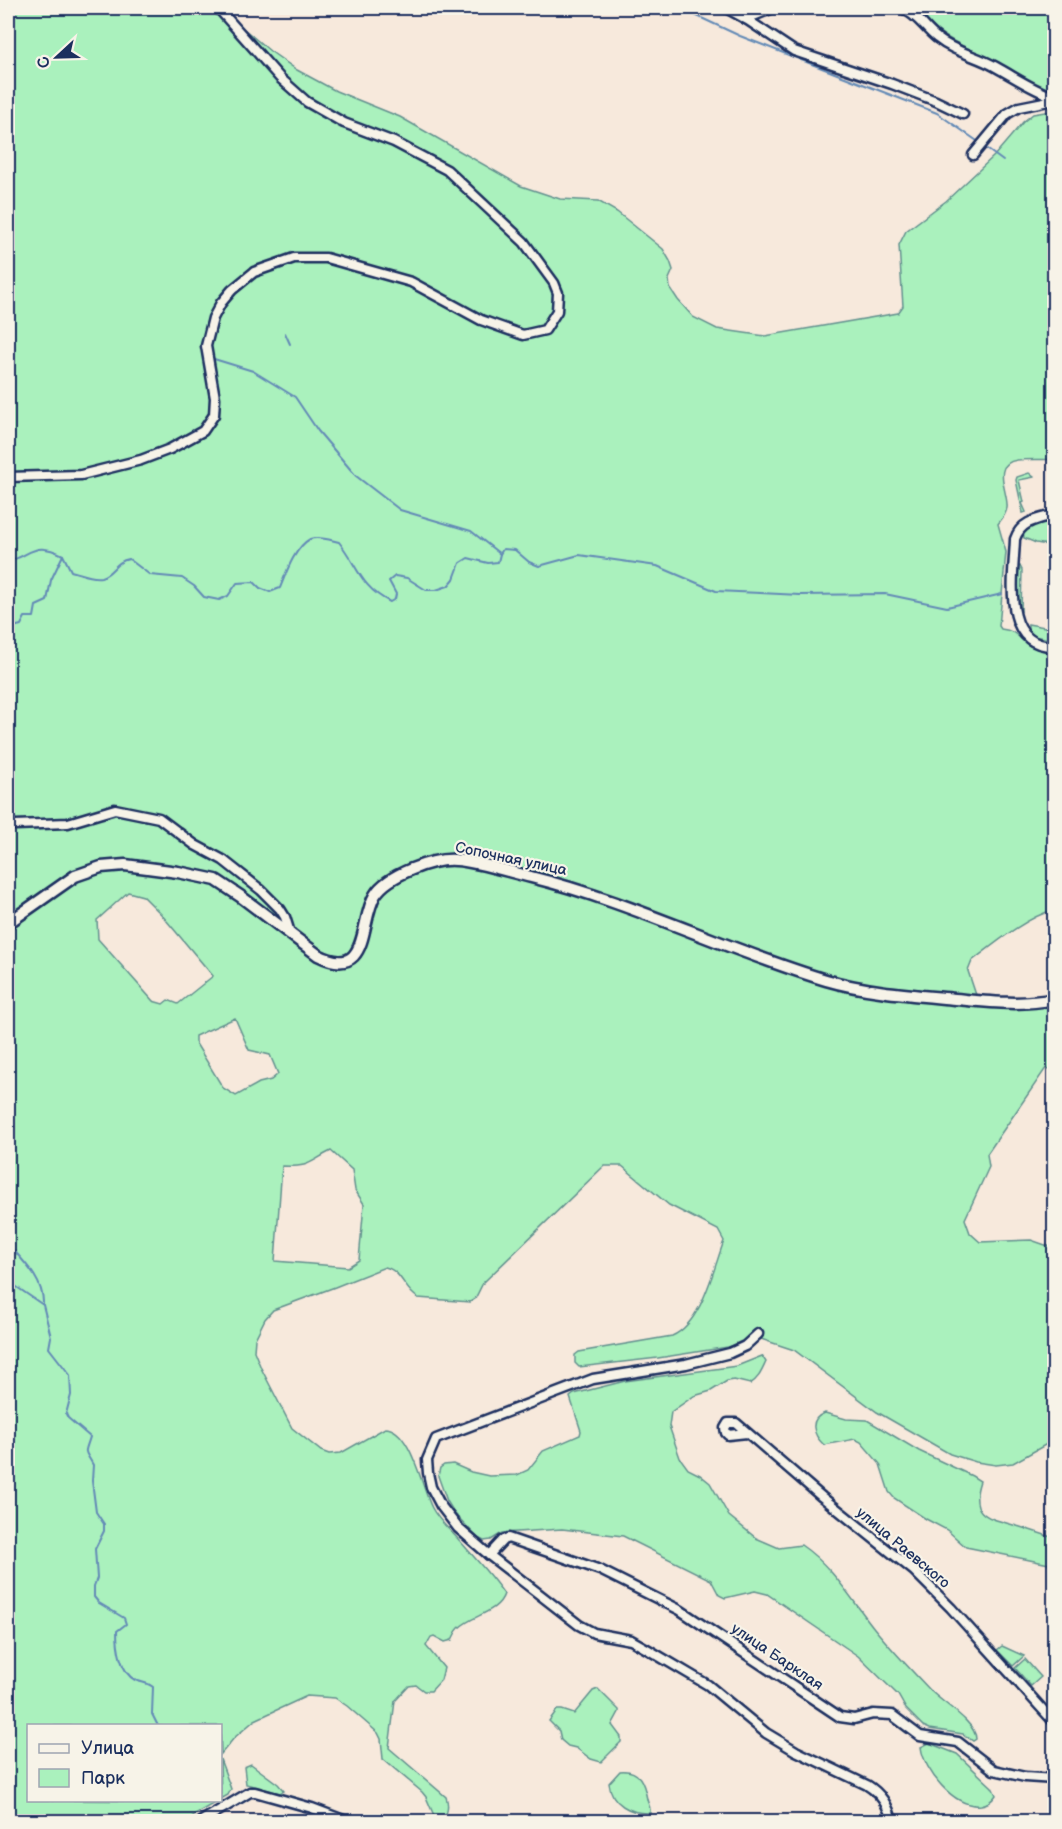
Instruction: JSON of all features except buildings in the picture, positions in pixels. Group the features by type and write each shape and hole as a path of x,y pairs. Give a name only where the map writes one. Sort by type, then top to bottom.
{"main road":[{"name":"Сопочная улица","path":"8,924 75,876 101,867 125,865 216,880 318,955 330,961 346,960 355,955 360,948 366,917 375,895 382,886 415,869 444,860 457,860 577,888 827,980 878,990 995,1002 1023,1004 1054,999"}],"street":[{"path":"8,477 81,475 141,460 170,449 203,431 214,415 215,398 206,346 213,318 221,303 232,290 254,272 294,258 326,258 411,282 482,320 523,335 544,330 557,311 558,293 554,283 524,242 447,170 394,142 344,123 307,102 280,78 218,8"},
{"path":"726,8 794,51 892,84 963,114"},
{"path":"746,19 773,8"},
{"path":"902,8 915,14 937,38 951,47 996,67 1054,99"},
{"path":"974,154 1007,114 1019,107 1054,99"},
{"path":"1054,515 1027,523 1018,530 1015,539 1013,596 1024,635 1033,642 1054,646"},
{"path":"8,824 68,823 115,809 159,818 195,845 223,860 261,890 280,909 290,933"},
{"path":"758,1334 745,1346 730,1353 686,1364 593,1379 436,1439 428,1460 431,1487 441,1506 458,1528 579,1625 594,1633 631,1640 708,1686 774,1738 875,1790 884,1802 891,1819"},
{"name":"улица Раевского","path":"747,1433 914,1571 951,1608 1054,1722"},
{"name":"улица Барклая","path":"489,1555 507,1538 600,1570 681,1610 840,1717 854,1719 873,1714 892,1715 920,1736 958,1742 994,1770 1025,1777 1054,1779"},
{"path":"200,1821 250,1792 255,1792 349,1821"}],"green space":[{"path":"8,8 219,8 270,51 297,70 336,91 400,117 521,186 560,199 598,201 617,212 663,249 673,270 669,279 670,288 693,317 717,329 765,336 898,313 903,306 899,245 906,231 946,201 994,156 1023,122 1033,114 1051,111 1054,115 1054,459 1017,460 1004,467 1002,473 1007,508 998,524 1006,552 999,626 1001,629 1014,633 1029,645 1048,652 1054,657 1054,910 1022,924 972,961 968,971 977,998 1054,1003 1054,1070 1046,1068 987,1154 989,1167 965,1219 970,1233 980,1242 1031,1240 1054,1248 1054,1440 1013,1463 996,1465 950,1454 877,1412 794,1350 758,1338 728,1347 579,1367 575,1363 575,1355 579,1352 672,1336 682,1329 699,1308 724,1241 718,1230 669,1205 622,1166 604,1166 483,1283 475,1299 470,1302 418,1298 395,1272 385,1267 273,1310 265,1319 255,1339 254,1351 292,1428 321,1451 329,1454 341,1453 385,1428 394,1431 409,1448 428,1499 441,1521 504,1594 491,1610 459,1628 452,1640 445,1642 434,1636 431,1637 426,1646 444,1668 441,1680 431,1691 424,1691 416,1685 409,1686 395,1701 389,1748 446,1797 446,1815 442,1820 435,1818 422,1792 383,1759 381,1739 378,1733 335,1698 307,1696 255,1720 234,1738 222,1753 222,1724 27,1724 27,1802 216,1802 195,1814 188,1821 8,1822","holes":["128,892 143,896 213,976 178,1004 168,1000 163,1004 153,1001 98,939 97,920","235,1018 249,1050 270,1055 278,1074 271,1080 259,1083 236,1096 223,1088 195,1042 195,1036","331,1151 352,1170 355,1190 364,1204 359,1260 348,1267 275,1261 282,1166 304,1165"]},
{"path":"914,8 1054,8 1054,92 1031,84 996,62 945,36"},
{"path":"1029,473 1034,477 1019,480 1024,502 1022,503 1026,512 1023,513 1016,480 1017,477"},
{"path":"1054,517 1054,546 1024,538 1025,528"},
{"path":"1020,566 1022,570 1021,612 1018,600 1018,567"},
{"path":"1028,624 1054,627 1054,640 1034,636 1028,631"},
{"path":"762,1356 766,1362 758,1377 750,1384 734,1380 727,1381 711,1391 694,1396 671,1412 669,1426 680,1458 688,1469 710,1483 729,1516 756,1538 779,1548 801,1545 812,1553 901,1659 935,1695 965,1719 975,1733 976,1739 973,1741 963,1734 923,1726 906,1709 898,1695 858,1656 767,1594 755,1591 725,1598 719,1595 711,1580 623,1536 562,1529 502,1533 491,1540 484,1541 478,1538 455,1514 447,1501 438,1476 440,1468 444,1465 453,1464 471,1472 489,1476 517,1475 528,1470 543,1451 580,1435 581,1431 570,1397 574,1394 625,1381 737,1366"},
{"path":"825,1413 846,1419 867,1420 919,1451 980,1481 977,1493 979,1509 990,1518 1054,1538 1054,1565 966,1547 947,1530 894,1498 889,1492 880,1464 861,1442 855,1439 824,1445 817,1437 814,1423"},
{"path":"1002,1646 1024,1656 1013,1666 997,1650"},
{"path":"1025,1659 1041,1677 1031,1686 1015,1668"},
{"path":"598,1689 619,1710 612,1725 621,1737 621,1742 601,1762 568,1746 561,1740 559,1731 549,1721 557,1710 574,1714 593,1691"},
{"path":"929,1743 957,1754 992,1787 996,1795 993,1799 983,1805 971,1804 951,1794 934,1777 923,1757 921,1747"},
{"path":"222,1764 231,1789 228,1795 222,1798"},
{"path":"251,1764 284,1791 280,1793 246,1784 244,1767"},
{"path":"620,1771 632,1772 640,1778 650,1813 629,1809 614,1797 609,1783"}],"waterway":[{"path":"680,8 740,36 937,113 980,143"},
{"path":"984,147 1003,161"},
{"path":"285,333 290,344"},
{"path":"214,359 253,371 295,397 318,431 356,476 400,510 471,531 500,554 503,549 515,550 529,562 539,566 579,555 657,566 716,591 800,595 885,594 947,607 1002,594"},
{"path":"8,560 38,549 49,550 63,555 71,571 90,577 101,577 120,562 129,559 150,575 182,578 204,597 219,600 228,596 237,583 254,582 260,588 270,592 280,588 300,548 310,539 321,538 339,542 366,583 390,602 395,599 396,594 389,581 395,576 407,578 426,590 436,590 448,586 454,579 460,563 468,558 488,563 498,562 500,554"},
{"path":"8,632 13,627 21,625 25,617 34,617 36,606 47,601 51,580 63,555"},
{"path":"8,1244 36,1279 43,1304"},
{"path":"8,1281 43,1305 51,1337 49,1348 70,1375 71,1395 66,1414 90,1437 86,1452 93,1465 92,1481 96,1512 104,1524 104,1531 95,1549 97,1578 94,1597 99,1603 124,1618 126,1624 117,1631 120,1658 130,1676 153,1687 152,1714 157,1724"},
{"path":"216,1802 220,1808"}]}
